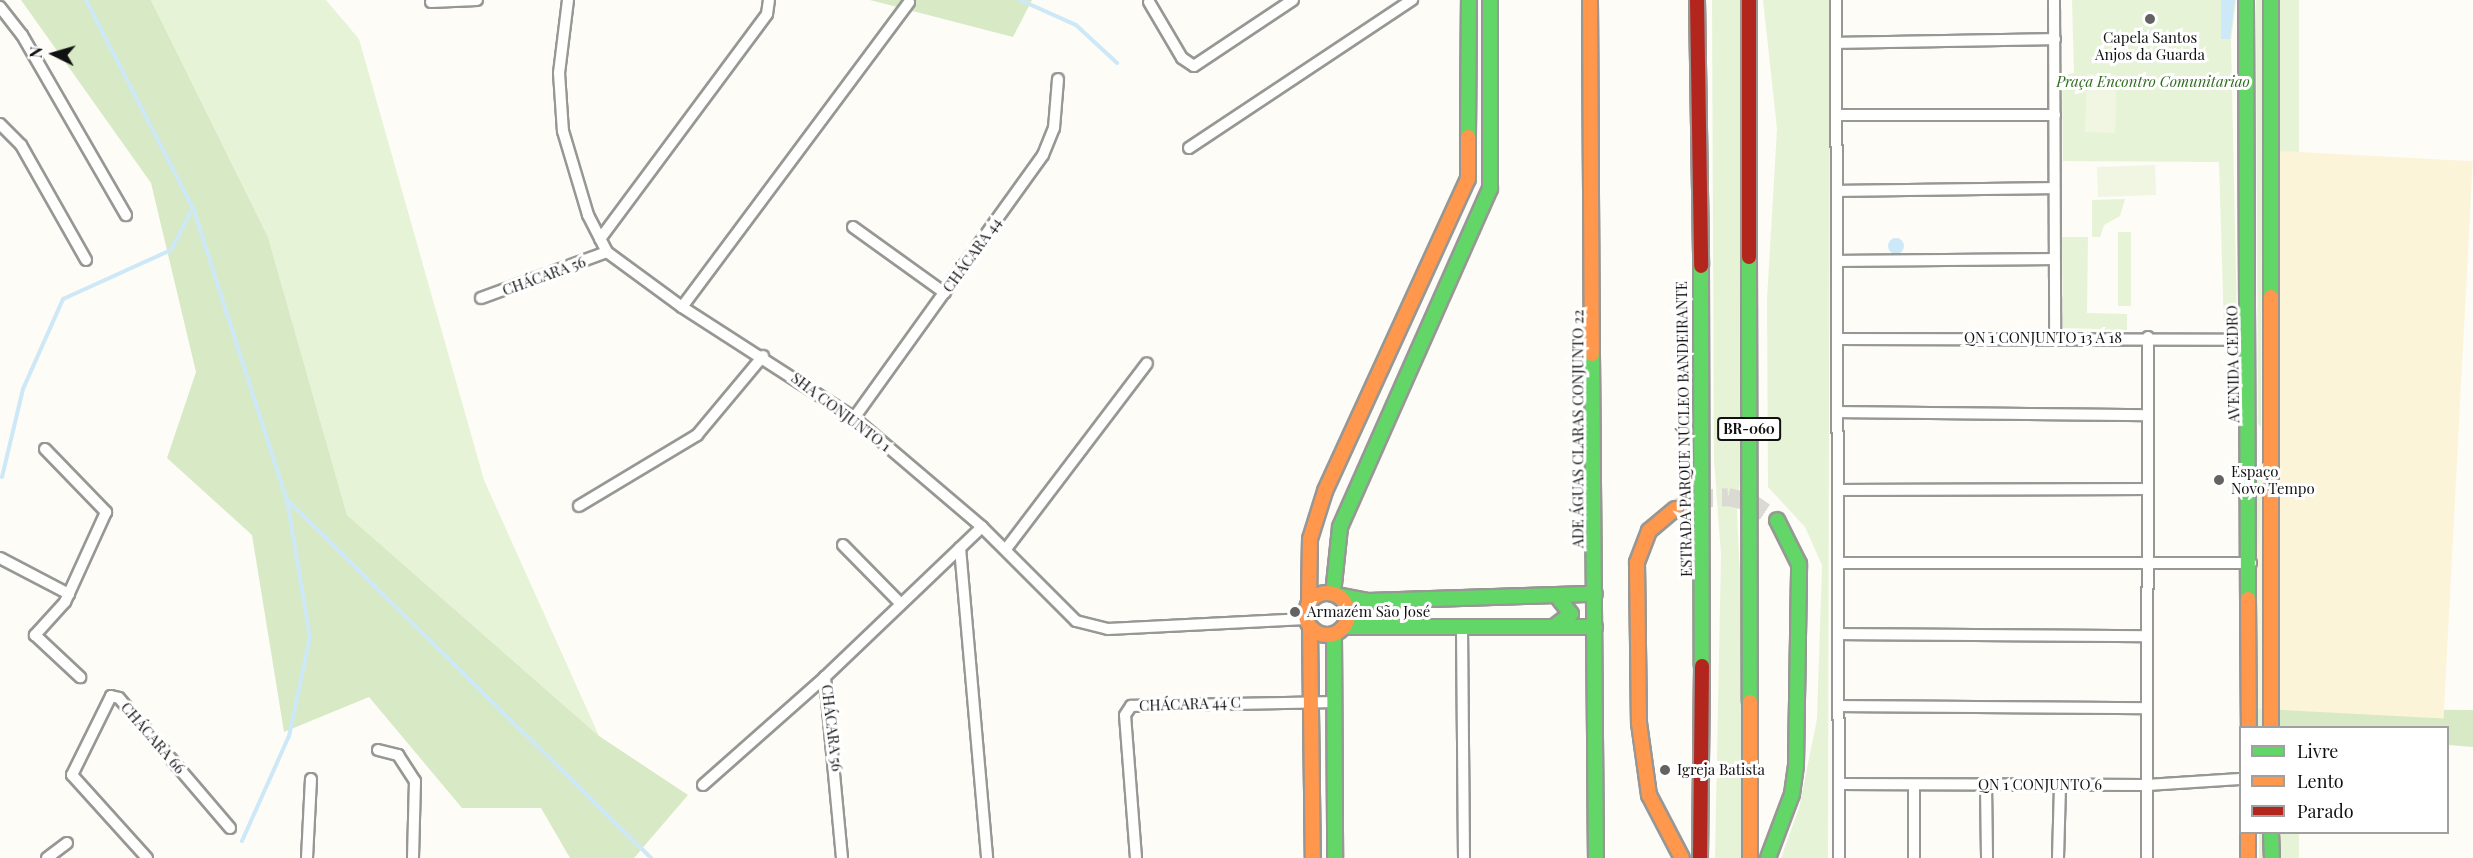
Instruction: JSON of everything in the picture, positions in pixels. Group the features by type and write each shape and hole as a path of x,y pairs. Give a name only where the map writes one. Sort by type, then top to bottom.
{"main road":[{"path":"1313,858 1308,623 1310,538 1325,490 1468,179 1470,0"},
{"path":"1335,858 1332,702 1339,631 1348,613 1335,594 1340,526 1490,189 1490,0"},
{"name":"ADE ÁGUAS CLARAS CONJUNTO 22","path":"1590,0 1596,858"},
{"name":"ESTRADA PARQUE NÚCLEO BANDEIRANTE","path":"1697,0 1704,487 1700,858"},
{"name":"BR-060","path":"1749,0 1750,858"},
{"name":"AVENIDA CEDRO","path":"2246,0 2251,563 2249,726"},
{"path":"2271,0 2271,726"},
{"path":"1468,179 1490,189"},
{"path":"2250,427 2257,434 2272,431"},
{"path":"2250,459 2258,452 2272,461"},
{"path":"1675,509 1649,531 1637,563 1640,723 1649,795 1682,858"},
{"path":"1768,858 1792,795 1796,752 1799,564 1777,520"},
{"path":"1309,602 1335,594 1368,601 1595,594"},
{"path":"1555,626 1571,614 1557,596"},
{"path":"1365,627 1361,615 1368,601"},
{"path":"1308,623 1339,631 1365,627 1595,627"},
{"path":"1311,757 1334,756"},
{"path":"2248,834 2248,858"},
{"path":"2271,834 2272,858"}],"street":[{"path":"431,2 477,0"},
{"name":"SHA CONJUNTO 1","path":"568,0 559,105 579,189 607,252 682,307 764,356 854,418 1006,549 1066,614 1108,629 1308,623"},
{"path":"600,239 767,14 769,0"},
{"path":"1149,2 1182,58 1194,66 1293,0"},
{"path":"1189,148 1412,0"},
{"path":"1836,0 1839,858"},
{"path":"2054,0 2055,338"},
{"path":"682,307 909,2"},
{"path":"0,7 22,35 126,215"},
{"path":"1836,43 2055,39"},
{"name":"CHÁCARA 44","path":"854,418 945,293 1050,142 1058,79"},
{"path":"1836,115 2055,115"},
{"path":"0,124 21,145 86,260"},
{"path":"1837,191 2054,188"},
{"path":"853,227 945,293"},
{"name":"CHÁCARA 56","path":"481,298 607,252"},
{"path":"1837,261 2054,259"},
{"path":"2147,858 2145,489 2148,337"},
{"name":"QN 1 CONJUNTO 13 A 18","path":"1838,339 2148,337 2249,340"},
{"path":"579,506 697,435 764,356"},
{"path":"1006,549 1147,363"},
{"path":"1838,412 2146,415"},
{"path":"45,449 106,513 69,594 36,634 80,677"},
{"path":"1838,490 2145,489"},
{"name":"CHÁCARA 56","path":"842,858 825,677 982,527"},
{"path":"843,545 900,603"},
{"path":"960,548 987,858"},
{"path":"0,558 69,594"},
{"path":"1838,563 2146,561 2251,563"},
{"path":"1462,628 1464,858"},
{"path":"1838,634 2146,636"},
{"path":"703,785 825,677"},
{"name":"CHÁCARA 66","path":"147,858 75,780 73,771 113,695 230,828"},
{"name":"CHÁCARA 44 C","path":"1136,858 1125,715 1131,706 1332,702"},
{"path":"1839,706 2147,708"},
{"path":"378,750 398,755 415,781 413,858"},
{"name":"QN 1 CONJUNTO 6","path":"1839,784 2147,785 2239,778"},
{"path":"307,858 310,779"},
{"path":"1914,785 1914,858"},
{"path":"1986,785 1987,858"},
{"path":"2058,858 2060,785"},
{"path":"47,858 67,843"}],"green space":[{"path":"21,0 151,0 268,237 347,515 599,736 688,795 634,858 570,858 541,808 462,808 369,697 284,732 252,535 167,458 196,372 151,183"},
{"path":"151,0 326,0 359,39 484,480 599,736 347,515 268,237"},
{"path":"870,0 1032,0 1013,37"},
{"path":"1712,0 1741,0 1742,459 1737,512 1745,676 1745,858 1715,858 1721,555 1714,460"},
{"path":"1763,0 1830,0 1828,858 1781,858 1799,808 1817,719 1822,565 1805,527 1768,487 1767,299 1777,129"},
{"name":"Praça Encontro Comunitariao","path":"2072,0 2236,0 2231,41 2237,320 2229,328 2224,329 2219,162 2063,161 2062,76 2074,73"},
{"path":"2256,0 2263,0 2261,427 2258,424"},
{"path":"2279,0 2299,0 2299,709 2279,709"},
{"path":"2087,74 2117,75 2115,133 2085,132"},
{"path":"2155,165 2156,195 2098,197 2097,167"},
{"path":"2125,199 2120,216 2104,225 2100,237 2092,237 2092,200"},
{"path":"2118,232 2131,232 2131,306 2118,306"},
{"path":"2062,237 2088,237 2087,313 2127,314 2127,330 2063,328"},
{"path":"2262,460 2264,463 2266,726 2258,726 2257,479"},
{"path":"2280,709 2473,710 2473,747 2449,745 2449,726 2279,726"},
{"path":"2259,834 2266,834 2266,858 2259,858"},
{"path":"2278,834 2299,834 2299,858 2278,858"}],"sand":[{"path":"2279,151 2473,161 2444,718 2250,708"}],"water":[{"path":"2221,0 2235,0 2230,39 2221,39"},
{"path":"1896,238 1904,246 1896,254 1888,246"}],"waterway":[{"path":"86,0 193,208 287,500 651,858"},
{"path":"1020,0 1076,25 1117,63"},
{"path":"2,477 23,389 63,299 171,250 193,208"},
{"path":"242,841 289,736 310,637 287,500"}],"tunnel":[{"path":"1675,509 1695,499 1728,497 1750,502 1777,520"}],"traffic: fast":[{"path":"1468,137 1469,0"},
{"path":"1333,594 1340,527 1490,189 1490,0"},
{"path":"2246,0 2248,599"},
{"path":"2271,0 2271,297"},
{"path":"1749,257 1750,702"},
{"path":"1701,266 1702,666"},
{"path":"1592,354 1596,858"},
{"path":"1768,858 1792,794 1796,764 1799,564 1777,520"},
{"path":"1337,595 1368,601 1595,594"},
{"path":"1555,626 1571,614 1557,596"},
{"path":"1344,627 1595,627"},
{"path":"1334,635 1335,858"},
{"path":"2271,834 2272,858"}],"traffic: slow":[{"path":"1590,0 1592,354"},
{"path":"1309,602 1310,539 1325,491 1468,179 1468,137"},
{"path":"2271,297 2271,726"},
{"path":"1675,509 1649,531 1637,563 1639,723 1649,795 1682,858"},
{"path":"1327,593 1335,594 1342,599 1347,606 1348,614 1347,622 1342,629 1335,634 1327,635 1319,634 1312,629 1307,622 1306,614 1307,606 1312,599 1319,594 1327,593"},
{"path":"2248,599 2249,726"},
{"path":"1310,628 1313,858"},
{"path":"1750,702 1750,858"},
{"path":"2248,834 2248,858"}],"traffic: jam":[{"path":"1697,0 1701,266"},
{"path":"1749,0 1749,257"},
{"path":"1700,858 1702,666"}],"place":[{"name":"Capela Santos Anjos da Guarda","path":"2150,19"},
{"name":"Espaço Novo Tempo","path":"2219,480"},
{"name":"Armazém São José","path":"1295,612"},
{"name":"Igreja Batista","path":"1665,770"}]}
